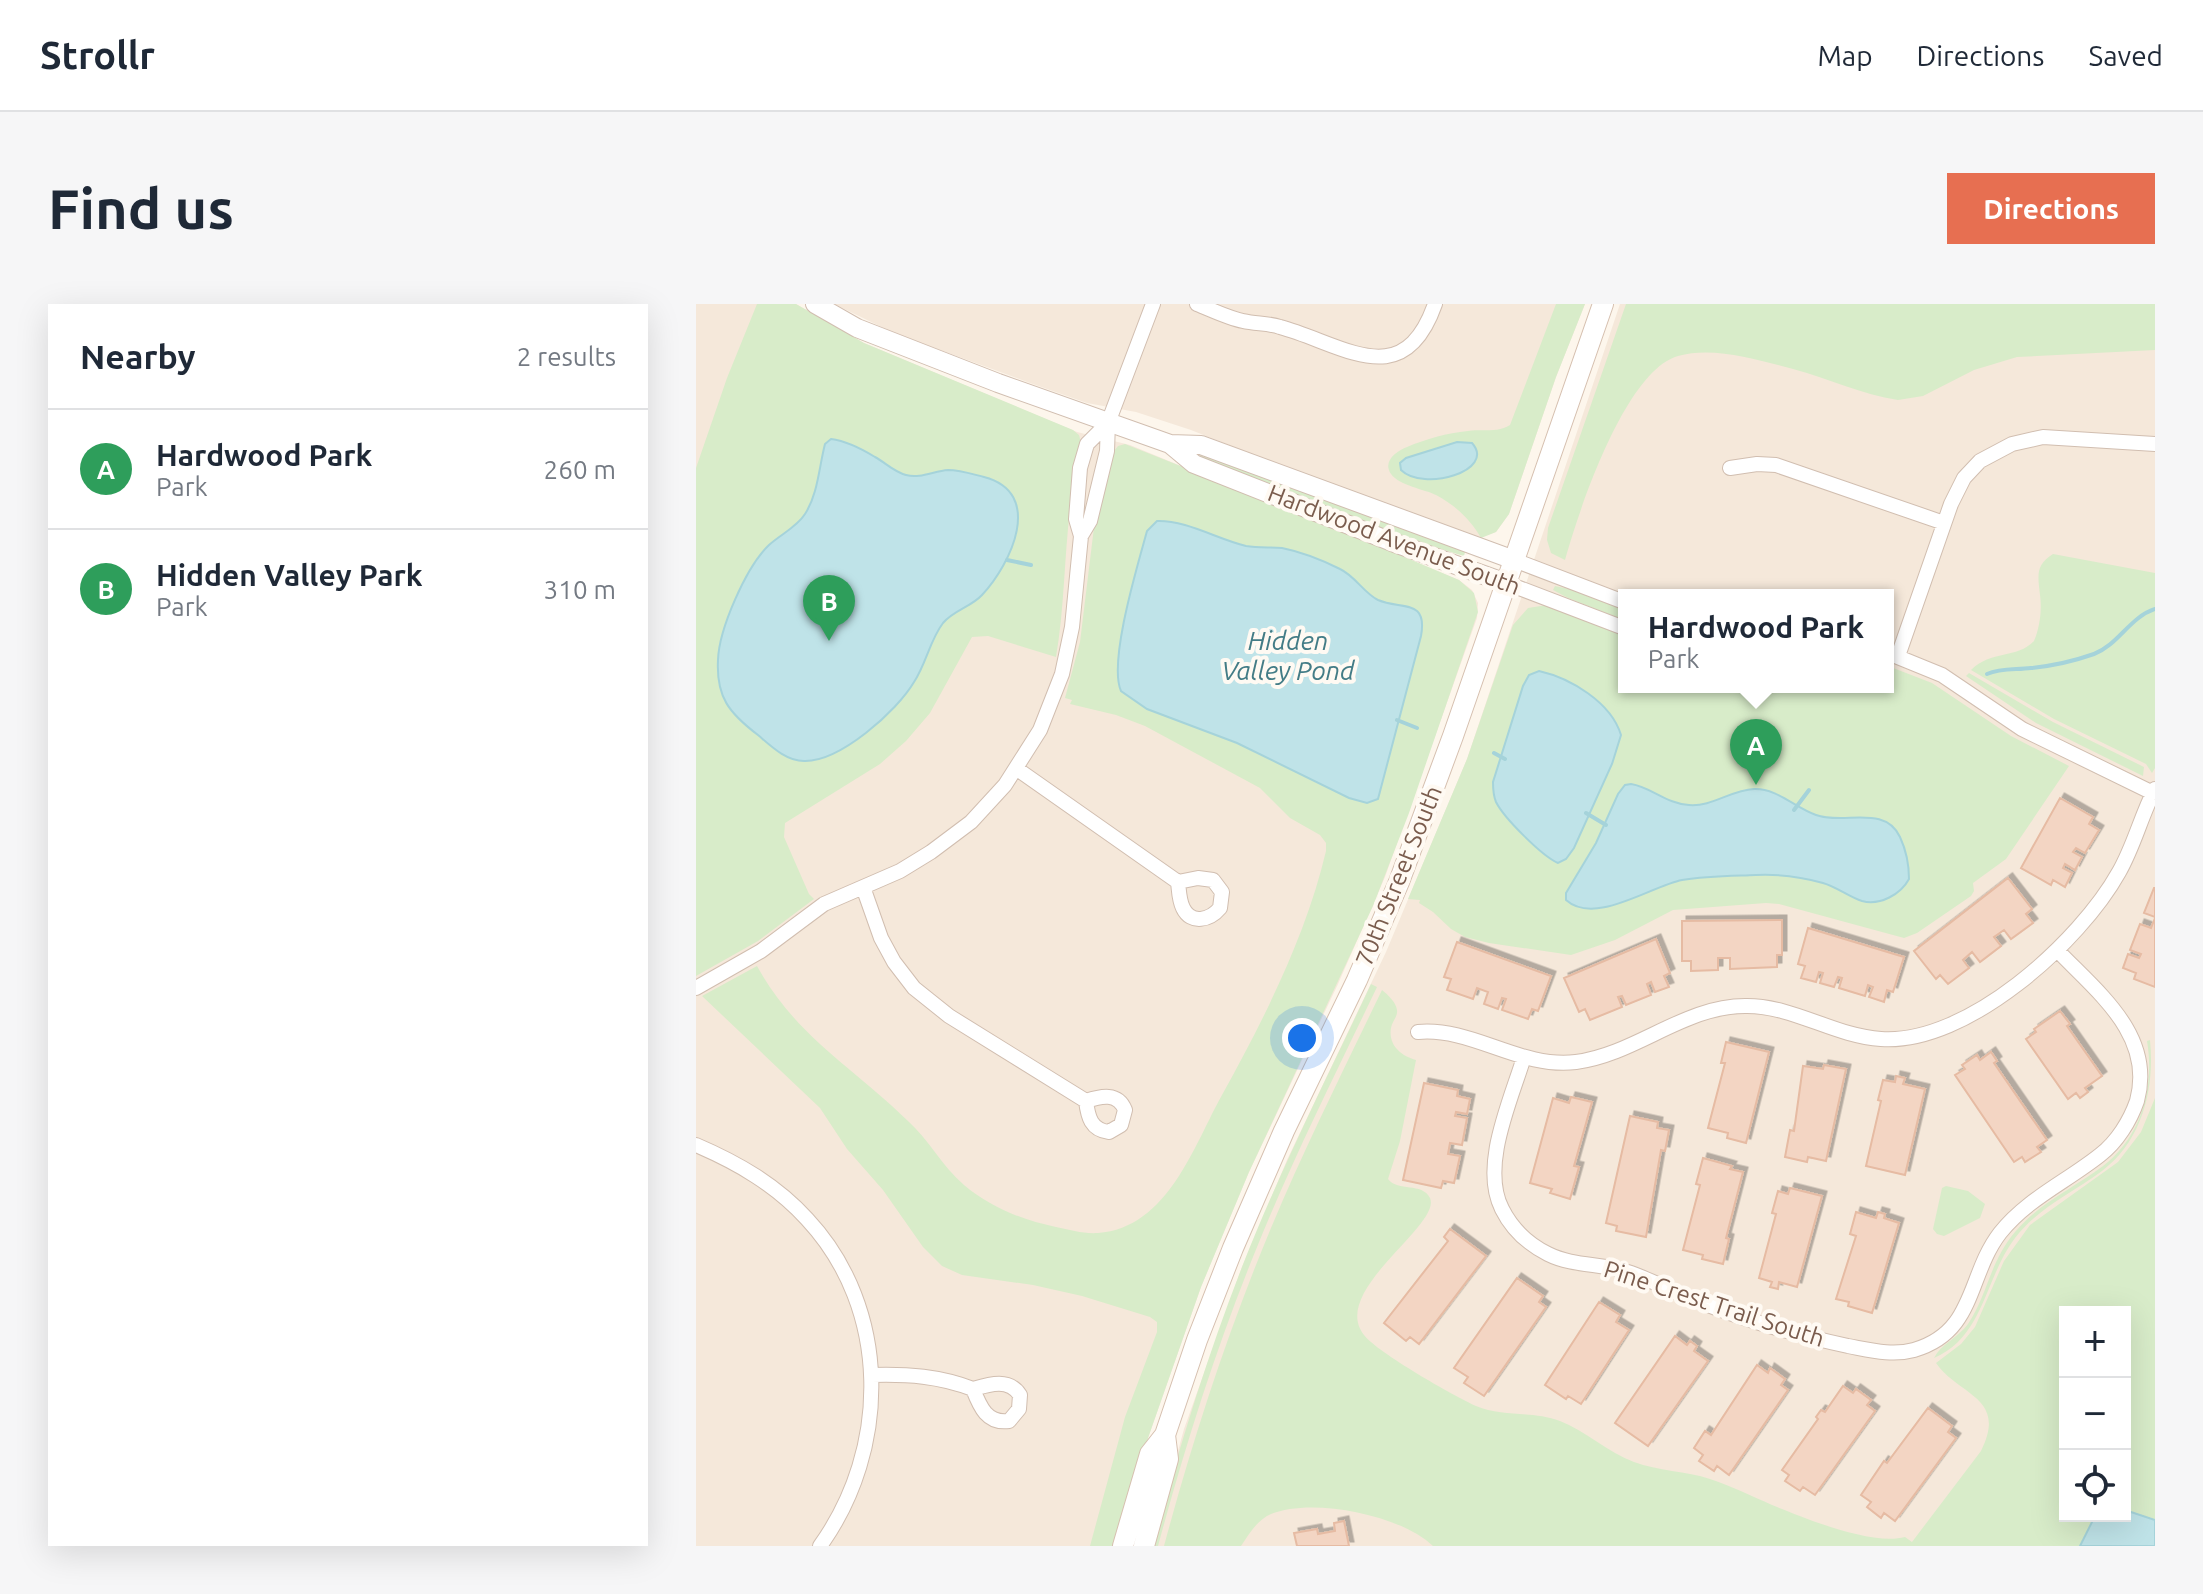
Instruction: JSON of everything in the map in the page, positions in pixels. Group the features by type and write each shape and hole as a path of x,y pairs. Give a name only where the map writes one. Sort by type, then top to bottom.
{"main road":[{"name":"70th Street South","path":"1123,1546 1150,1454 1165,1435 1197,1340 1236,1240 1399,882 1603,304"},
{"name":"70th Street South","path":"1144,1546 1168,1459 1165,1435"}],"street":[{"name":"Hardwood Avenue South","path":"815,304 857,328 899,346 1108,423 1170,444 1201,445 1618,600"},
{"path":"1081,536 1090,521 1107,451 1108,423 1153,304"},
{"path":"1197,304 1238,320 1280,327 1359,356 1377,358 1399,353 1424,331 1435,304"},
{"path":"696,988 761,951 824,904 906,868 954,836 983,810 1017,769 1044,722 1064,667 1072,627 1081,536 1076,519 1082,461 1087,444 1108,423"},
{"path":"1894,652 1954,496 1968,474 1989,455 2012,444 2060,437 2155,444"},
{"name":"Hardwood Avenue South","path":"1170,444 1194,464 1618,626"},
{"path":"1730,468 1776,465 1944,523"},
{"path":"1418,1032 1456,1033 1524,1057 1552,1062 1592,1059 1637,1043 1698,1014 1732,1006 1769,1007 1869,1038 1894,1039 1922,1035 1945,1027 2031,974 2089,915 2114,881 2154,791 2022,729 1949,679 1894,655"},
{"path":"1017,769 1178,882"},
{"path":"863,887 881,938 914,988 949,1016 1086,1101"},
{"name":"Pine Crest Trail South","path":"1524,1057 1496,1154 1493,1180 1506,1216 1532,1244 1564,1261 1631,1273 1699,1302 1771,1327 1870,1350 1912,1350 1934,1342 1952,1328 1967,1307 1987,1254 2006,1227 2026,1207 2103,1153 2122,1131 2134,1108 2141,1084 2141,1067 2133,1034 2057,950"},
{"path":"696,1145 752,1173 781,1194 815,1229 837,1261 858,1305 872,1375 870,1428 860,1470 842,1514 820,1546"},
{"path":"872,1375 929,1376 973,1389"}],"shaded area":[{"path":"696,304 796,304 864,343 1036,415 1077,432 1130,445 1459,580 1472,590 1478,603 1477,618 1385,877 1249,1172 1201,1287 1148,1438 1116,1546 696,1546"},
{"path":"834,304 1585,304 1556,377 1509,514 1496,532 1478,538 1191,430 1136,412 1087,403 1030,383 894,333"},
{"path":"1620,304 2155,304 2155,1183 2069,1306 2059,1306 2059,1345 2023,1546 1152,1546 1184,1429 1242,1267 1287,1160 1386,952 1467,759"}],"green space":[{"path":"757,304 796,304 864,343 1073,430 1079,435 1081,451 1071,502 1056,657 988,636 972,637 930,713 906,741 880,764 785,823 784,837 814,899 758,941 696,976 696,468"},
{"path":"1556,304 1585,304 1556,377 1509,514 1496,532 1481,538 1450,503 1395,478 1389,469 1389,461 1403,449 1429,439 1510,425"},
{"path":"1626,304 2155,304 2155,350 2017,357 1974,370 1923,396 1898,400 1751,358 1721,353 1678,356 1659,367 1640,387 1623,414 1593,477 1565,560 1551,553 1547,540 1548,528"},
{"path":"1125,444 1459,580 1474,593 1478,612 1409,813 1373,906 1249,1172 1201,1287 1148,1438 1116,1546 1090,1546 1125,1417 1157,1332 1157,1322 1150,1317 1082,1296 962,1275 942,1266 923,1247 883,1190 847,1149 820,1108 702,996 757,966 790,1013 826,1050 908,1121 956,1178 985,1200 1019,1216 1088,1233 1122,1228 1143,1216 1176,1181 1282,976 1318,883 1326,843 1320,835 1290,818 1260,788 1145,726 1070,704 1072,700 1065,698 1080,642 1095,519 1114,451"},
{"path":"1200,455 1429,536 1465,552 1464,556 1330,510 1199,458"},
{"path":"2053,554 2155,573 2155,768 2152,773 2146,764 2054,719 1971,670 1987,660 2027,647 2034,641 2041,612 2040,567"},
{"path":"1555,586 1569,589 1618,608 1618,618 1568,598 1553,590"},
{"path":"1547,605 1618,633 1618,693 1894,693 1894,668 1932,683 2011,736 2069,766 2006,859 1973,883 1971,896 1917,933 1904,938 1766,903 1673,910 1615,940 1571,955 1465,937 1419,903 1420,900 1408,899 1467,759 1513,625 1528,608"},
{"path":"1969,673 2053,722 2144,767 2143,776 2036,723 1966,676"},
{"path":"1371,984 1377,987 1298,1152 1241,1288 1202,1398 1158,1546 1152,1546 1193,1406 1242,1267 1288,1160"},
{"path":"1382,990 1397,1010 1391,1028 1394,1045 1405,1056 1416,1060 1400,1141 1388,1179 1398,1185 1421,1190 1430,1198 1429,1210 1420,1225 1388,1260 1361,1299 1357,1318 1364,1335 1372,1343 1400,1363 1476,1406 1560,1421 1634,1462 1710,1479 1820,1523 1857,1534 1891,1539 1905,1537 1912,1542 1981,1451 1988,1433 1989,1419 1985,1408 1936,1363 1961,1344 1975,1327 2004,1261 2030,1225 2118,1162 2141,1132 2155,1098 2155,1520 2131,1512 2131,1306 2059,1306 2059,1522 2092,1522 2080,1546 1433,1546 1419,1535 1378,1518 1332,1508 1309,1507 1271,1514 1254,1528 1241,1546 1164,1546 1212,1385 1240,1306 1325,1108"},
{"path":"2150,1040 2148,1095 2143,1113 2127,1145 2102,1171 2024,1227 2005,1253 1982,1305 1964,1336 1934,1358 1968,1324 2000,1254 2015,1232 2046,1204 2103,1166 2127,1141 2136,1126 2147,1094 2147,1041"},
{"path":"1946,1186 1968,1191 1985,1204 1980,1218 1944,1236 1933,1229 1942,1188"}],"water":[{"path":"831,439 859,448 906,475 952,470 1003,485 1014,498 1018,513 1017,530 993,582 978,599 943,623 918,675 895,707 850,744 818,759 804,761 779,752 732,711 719,684 718,660 723,632 743,583 769,545 802,519 815,489 825,444"},
{"path":"1457,442 1472,443 1477,453 1475,462 1466,470 1440,479 1425,479 1401,470 1400,463 1406,458"},
{"name":"Hidden Valley Pond","path":"1157,521 1190,527 1246,546 1282,548 1304,554 1345,572 1378,600 1417,611 1422,624 1421,636 1378,799 1367,803 1349,798 1237,743 1147,709 1121,691 1118,658 1131,588 1147,531"},
{"path":"1539,671 1563,679 1588,693 1608,712 1621,735 1612,764 1574,848 1566,859 1558,863 1515,826 1500,809 1493,792 1493,782 1523,686 1529,675"},
{"path":"1631,784 1673,802 1689,805 1746,790 1762,790 1816,815 1884,821 1900,837 1909,879 1895,894 1876,902 1862,901 1815,881 1764,875 1682,880 1607,907 1578,907 1566,900 1566,893 1596,843 1618,794 1625,785"},
{"path":"2131,1512 2155,1520 2155,1546 2080,1546 2092,1522 2131,1522"}],"building":[{"path":"2060,798 2093,817 2089,824 2099,830 2085,853 2076,848 2073,852 2082,857 2075,870 2065,864 2063,868 2072,873 2065,887 2053,880 2051,885 2021,868"},
{"path":"2008,878 2032,909 2026,914 2033,923 2011,939 2004,930 1994,937 2001,946 1980,962 1972,952 1963,960 1969,968 1948,984 1940,975 1936,979 1914,951"},
{"path":"2155,888 2155,917 2144,913"},
{"path":"2155,918 2155,987 2134,979 2136,973 2123,968 2128,954 2139,958 2141,954 2130,950 2140,924 2151,928"},
{"path":"1782,920 1782,955 1777,955 1777,967 1730,969 1730,958 1718,958 1718,970 1691,971 1691,961 1682,961 1682,921"},
{"path":"1808,928 1904,957 1893,992 1887,990 1884,1002 1869,997 1873,987 1868,985 1865,996 1839,988 1842,978 1838,977 1834,987 1820,983 1823,973 1819,972 1816,982 1801,978 1805,966 1798,964"},
{"path":"1656,939 1670,973 1664,976 1669,987 1655,992 1651,982 1647,984 1651,995 1626,1005 1622,996 1618,997 1622,1007 1590,1020 1585,1009 1579,1012 1564,978"},
{"path":"1457,942 1551,976 1538,1011 1532,1009 1528,1019 1502,1010 1506,999 1502,998 1498,1009 1484,1004 1488,992 1477,988 1473,999 1447,990 1451,979 1444,977"},
{"path":"2060,1011 2102,1076 2085,1088 2088,1092 2080,1098 2076,1093 2068,1099 2026,1039 2036,1032 2034,1029"},
{"path":"1726,1042 1769,1052 1746,1143 1727,1138 1728,1133 1708,1128 1725,1063 1721,1063"},
{"path":"1991,1052 1997,1061 1994,1063 2047,1140 2037,1147 2041,1152 2025,1162 2022,1157 2014,1162 1955,1075 1965,1069 1962,1065 1977,1055 1980,1060"},
{"path":"1824,1065 1846,1069 1826,1161 1808,1157 1807,1162 1785,1157 1790,1130 1794,1131 1803,1066 1823,1069"},
{"path":"1896,1076 1905,1078 1903,1084 1925,1089 1905,1175 1866,1166 1883,1080 1895,1082"},
{"path":"1424,1083 1458,1090 1457,1096 1470,1099 1467,1114 1456,1112 1455,1116 1467,1118 1462,1145 1450,1143 1448,1154 1460,1156 1454,1183 1443,1181 1441,1188 1403,1180"},
{"path":"1571,1097 1592,1102 1574,1166 1579,1167 1570,1199 1550,1193 1552,1189 1530,1183 1553,1098 1569,1103"},
{"path":"1630,1116 1658,1122 1657,1128 1669,1130 1665,1151 1661,1150 1646,1237 1616,1231 1617,1226 1606,1223"},
{"path":"1703,1158 1743,1172 1726,1238 1729,1239 1723,1264 1683,1250 1700,1185 1696,1184"},
{"path":"1790,1188 1822,1196 1797,1287 1779,1282 1778,1289 1770,1287 1772,1282 1759,1278 1776,1214 1772,1213 1778,1191 1788,1194"},
{"path":"1856,1212 1876,1218 1878,1212 1885,1214 1884,1218 1899,1223 1872,1313 1836,1299 1856,1236 1850,1234"},
{"path":"1450,1229 1486,1256 1419,1344 1410,1337 1406,1341 1384,1323 1448,1241 1444,1237"},
{"path":"1517,1278 1543,1296 1539,1302 1546,1307 1484,1396 1464,1383 1468,1377 1454,1368"},
{"path":"1599,1302 1620,1315 1616,1322 1629,1330 1581,1404 1568,1396 1566,1399 1545,1385"},
{"path":"1675,1336 1687,1345 1690,1341 1697,1346 1694,1351 1708,1361 1648,1446 1615,1423"},
{"path":"1757,1365 1768,1373 1770,1368 1785,1379 1781,1385 1788,1390 1729,1475 1717,1466 1714,1471 1699,1461 1703,1455 1694,1448 1705,1431 1711,1435"},
{"path":"1843,1386 1853,1393 1856,1389 1871,1400 1867,1405 1875,1411 1815,1495 1803,1487 1800,1491 1785,1481 1789,1475 1782,1470 1821,1410 1825,1412"},
{"path":"1928,1408 1952,1426 1948,1432 1956,1438 1895,1521 1884,1513 1881,1518 1867,1507 1871,1502 1861,1495 1884,1461 1887,1463"},
{"path":"1344,1521 1349,1546 1297,1546 1294,1533 1317,1529 1318,1534 1335,1531 1334,1523"}],"waterway":[{"path":"1007,560 1031,565"},
{"path":"1987,674 2055,665 2094,654 2138,618 2155,609"},
{"path":"1397,720 1417,728"},
{"path":"1494,753 1505,759"},
{"path":"1794,810 1809,790"},
{"path":"1586,813 1606,825"}],"place":[{"name":"Hidden Valley Park","path":"829,641"},
{"name":"Hardwood Park","path":"1756,785"}]}
